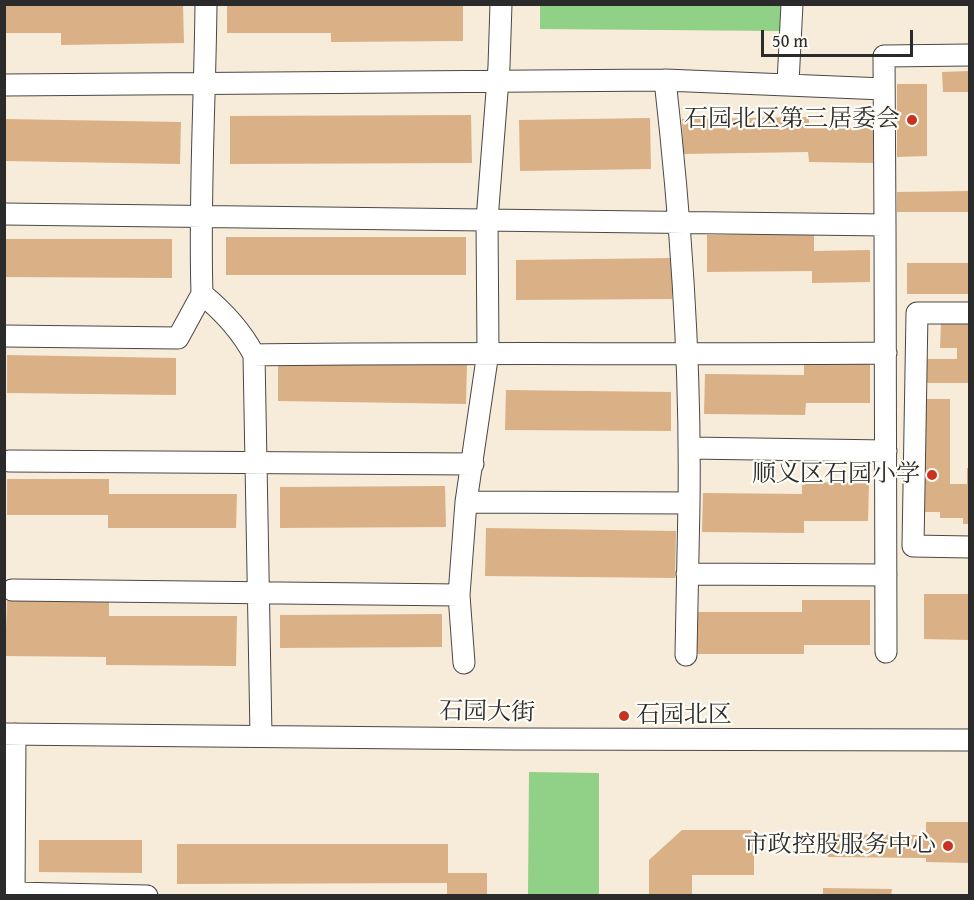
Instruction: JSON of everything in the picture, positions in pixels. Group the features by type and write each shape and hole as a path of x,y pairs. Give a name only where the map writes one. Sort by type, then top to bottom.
{"street":[{"path":"4,336 178,338 202,294 200,216 207,83 206,4"},
{"path":"464,663 459,596 466,502 488,352 487,220 498,80 501,4"},
{"path":"788,83 792,4"},
{"path":"886,652 884,56 969,55"},
{"path":"4,85 665,80 788,83 884,89"},
{"path":"665,80 681,222 688,355 690,448 686,655"},
{"path":"4,214 885,225"},
{"path":"202,294 227,315 246,338 254,355 258,463 261,735"},
{"path":"969,313 918,313 913,546 969,547"},
{"path":"254,355 488,352 688,355 886,353"},
{"path":"690,448 886,451"},
{"path":"9,460 473,464"},
{"path":"466,502 689,503"},
{"path":"687,574 886,575"},
{"path":"12,590 459,596"},
{"path":"10,734 14,895 147,896"},
{"name":"石园大街","path":"10,734 261,735 513,740 969,740"}],"green space":[{"path":"540,5 781,5 780,31 540,29"},
{"path":"529,772 599,773 599,895 528,895"}],"building":[{"path":"4,4 183,4 184,43 61,45 61,33 4,33"},
{"path":"227,4 463,4 463,41 331,42 331,33 227,33"},
{"path":"969,71 969,92 943,92 942,72"},
{"name":"石园北区第三居委会","path":"897,84 927,84 927,156 897,157"},
{"path":"471,115 472,163 230,164 230,116"},
{"path":"809,117 809,128 873,127 873,163 809,162 808,152 683,154 682,119"},
{"path":"650,118 651,169 520,171 519,120"},
{"path":"4,119 181,122 180,164 4,161"},
{"path":"969,191 969,212 897,212 897,192"},
{"path":"814,234 814,251 870,250 870,282 812,283 812,271 707,272 707,235"},
{"path":"226,237 466,237 466,275 226,275"},
{"path":"4,239 172,239 172,278 4,277"},
{"path":"672,258 672,299 516,300 516,260"},
{"path":"907,263 969,263 969,294 907,294"},
{"path":"969,322 969,383 923,383 923,359 957,359 957,348 940,348 941,323"},
{"path":"7,355 176,358 176,395 7,393"},
{"path":"278,363 467,365 466,404 278,401"},
{"path":"804,364 870,364 870,403 806,403 805,415 704,414 705,374 804,375"},
{"path":"506,390 671,392 671,431 505,430"},
{"path":"921,399 950,399 950,484 967,484 967,468 969,468 969,524 963,524 963,518 940,518 940,512 921,512"},
{"path":"7,479 109,479 109,494 237,494 236,528 108,528 108,515 7,515"},
{"path":"802,482 869,483 868,521 804,521 804,533 702,532 703,493 802,494"},
{"path":"445,486 446,527 280,528 280,487"},
{"path":"486,528 676,531 675,578 485,576"},
{"path":"924,594 969,594 969,640 924,639"},
{"path":"802,600 870,600 870,645 804,645 804,654 697,654 697,612 802,612"},
{"path":"7,601 109,601 109,616 237,616 236,666 106,665 106,657 5,656"},
{"path":"442,614 442,647 280,648 280,615"},
{"path":"926,822 969,822 969,863 926,862 926,858 828,857 828,834 926,835"},
{"path":"682,830 754,830 754,875 692,875 692,896 649,896 649,860"},
{"path":"39,840 142,840 142,873 39,872"},
{"path":"177,844 448,844 448,873 487,873 487,896 447,896 447,883 177,884"},
{"path":"823,888 892,889 891,896 823,896"}],"place":[{"name":"石园北区第三居委会","path":"912,120"},
{"name":"顺义区石园小学","path":"932,475"},
{"name":"石园北区","path":"624,716"},
{"name":"市政控股服务中心","path":"948,846"}]}
